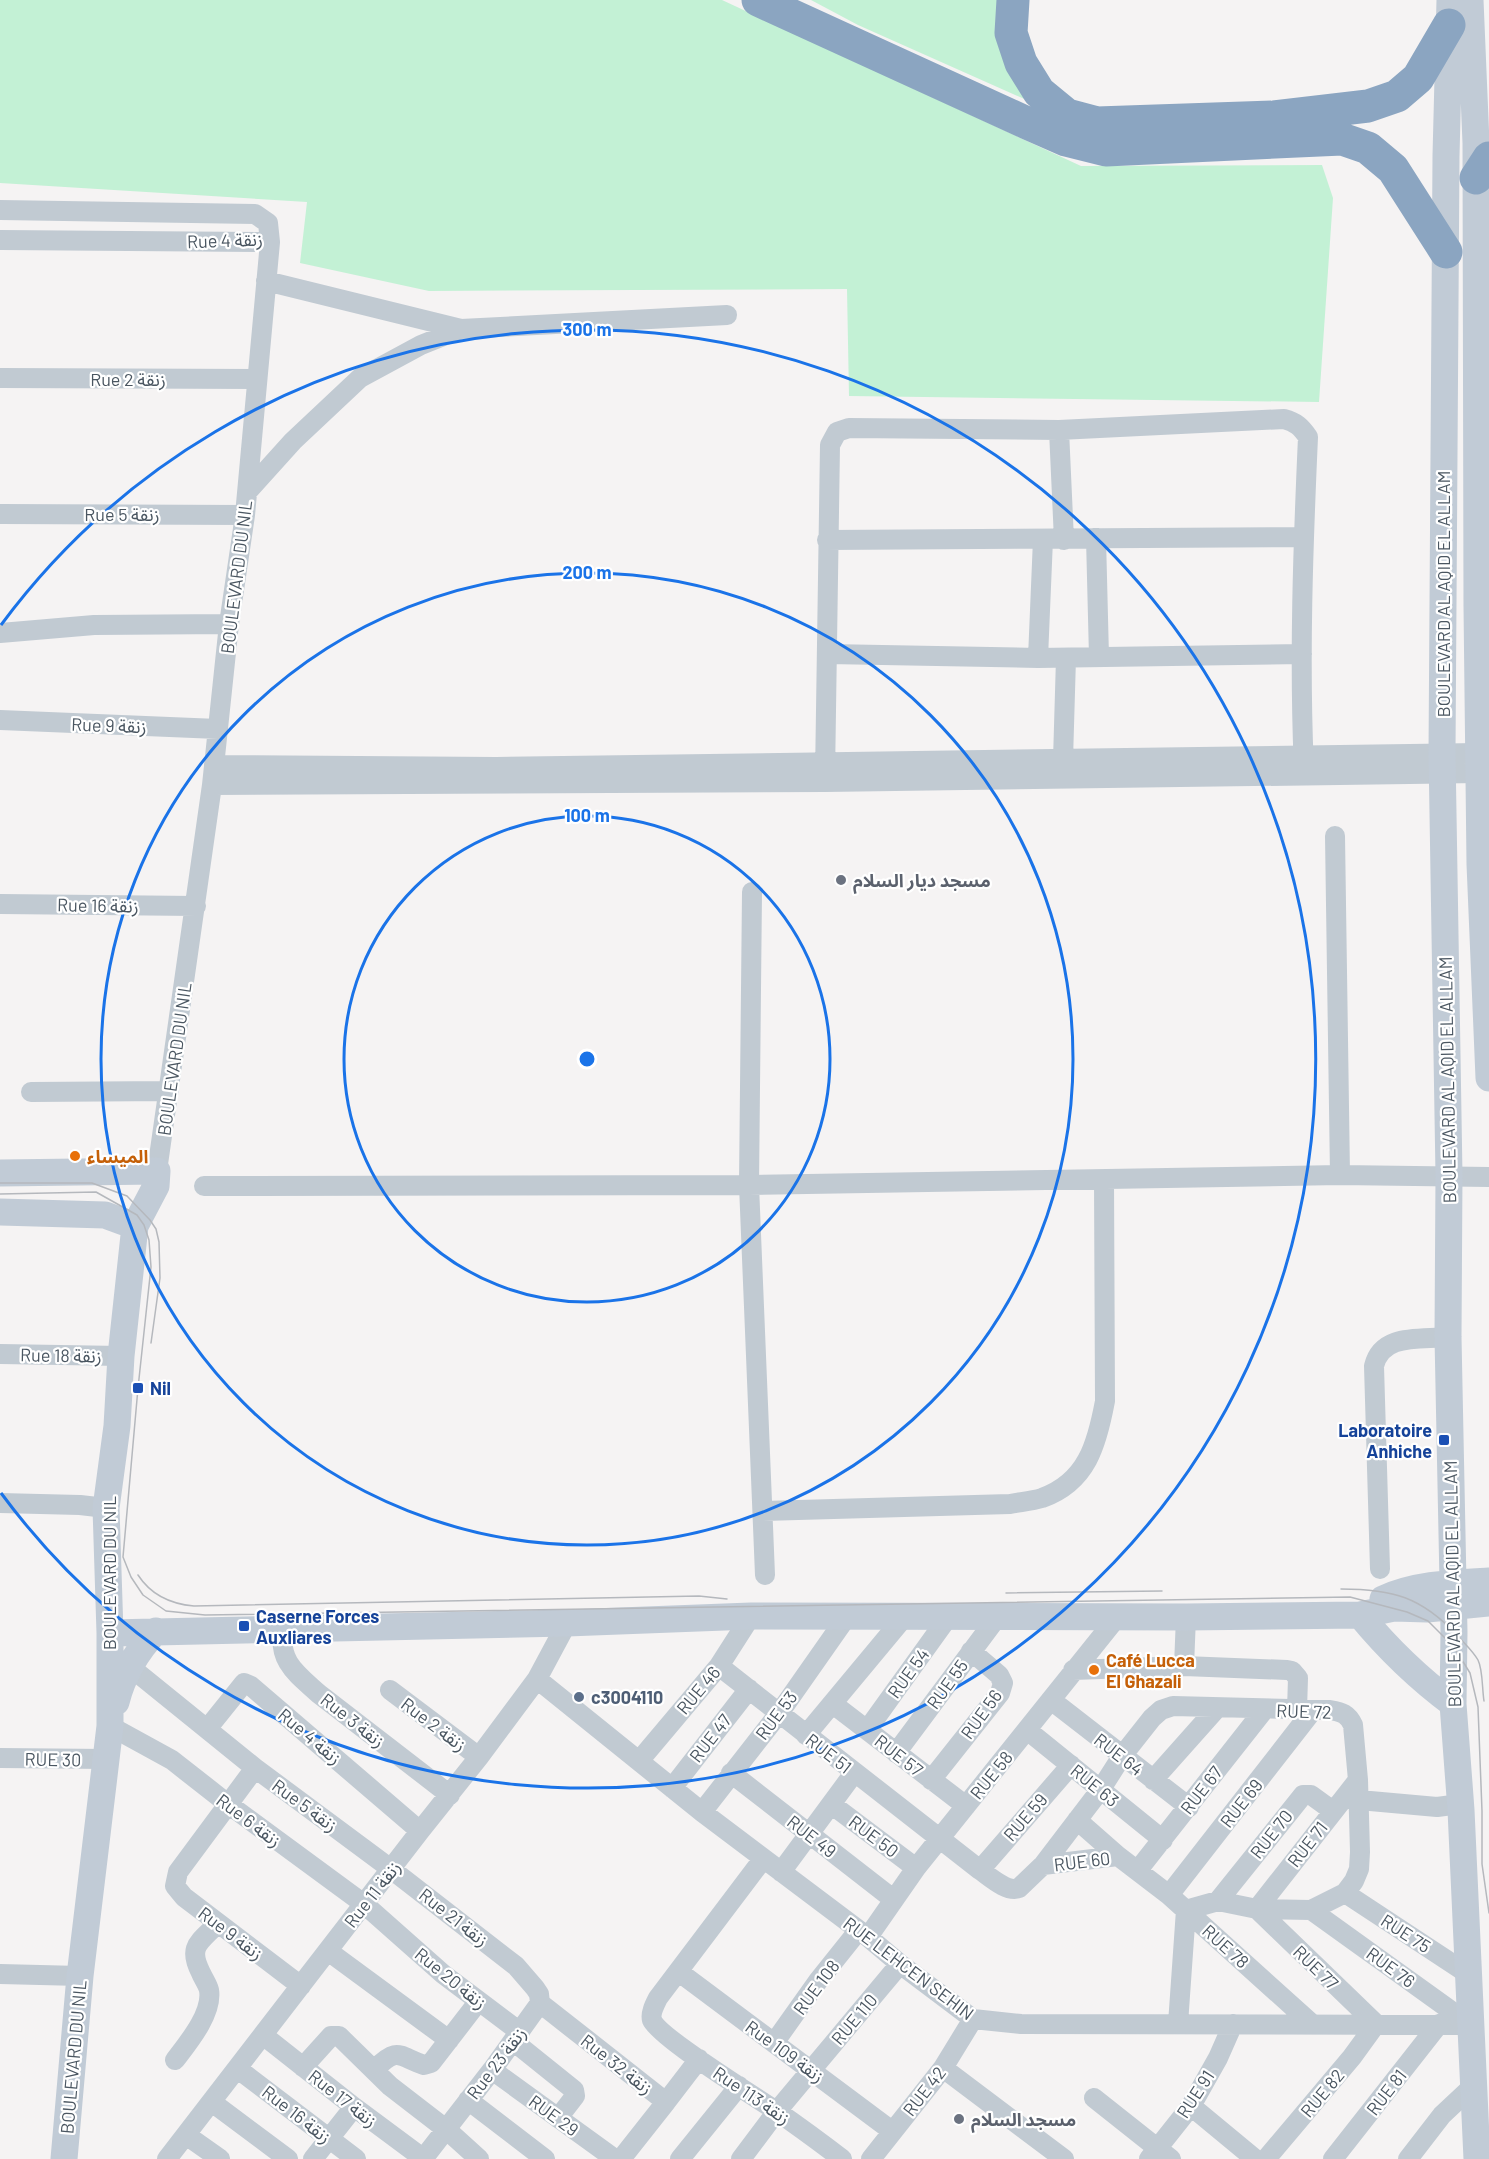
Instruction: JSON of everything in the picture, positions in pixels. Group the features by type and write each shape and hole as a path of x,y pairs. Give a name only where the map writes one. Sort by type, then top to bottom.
{"highway":[{"path":"758,0 1066,140 1106,150 1342,139 1368,148 1393,169 1446,252"},
{"path":"1013,0 1011,33 1021,63 1039,92 1067,115 1097,123 1274,117 1368,106 1397,96 1418,78 1450,12"}],"main road":[{"name":"BOULEVARD AL AQID EL ALLAM","path":"1470,0 1482,168 1483,606 1479,763 1485,864 1489,1078"},
{"name":"BOULEVARD AL AQID EL ALLAM","path":"1450,12 1442,763 1449,1175 1448,1337 1454,1640 1453,1704 1477,2159"},
{"path":"0,1173 157,1172"},
{"name":"BOULEVARD DU NIL","path":"64,2159 80,1976 110,1726 106,1508 117,1426 121,1356 135,1226 156,1186 157,1172"},
{"path":"0,1212 105,1215 135,1226"},
{"path":"110,1633 567,1623 751,1616 1360,1615 1452,1595 1489,1581"},
{"path":"1452,1595 1489,1603"},
{"path":"1360,1615 1400,1660 1453,1704"},
{"path":"110,1726 119,1690 129,1666 156,1631"}],"street":[{"name":"Rue 4 زنقة","path":"0,210 255,214 268,223 270,242 0,240"},
{"name":"BOULEVARD DU NIL","path":"157,1172 212,785 229,624 247,492 270,242"},
{"path":"266,282 461,329 727,315"},
{"path":"247,492 293,441 360,378 421,345 461,329"},
{"name":"Rue 2 زنقة","path":"0,378 257,379"},
{"path":"825,773 830,445 837,432 849,428 1059,430 1284,419 1302,428 1308,437 1302,654 1304,766"},
{"path":"1059,430 1064,540"},
{"name":"Rue 5 زنقة","path":"0,514 244,515"},
{"path":"828,540 1304,537"},
{"path":"1096,538 1099,657"},
{"path":"1038,658 1043,539"},
{"path":"0,633 94,625 229,624"},
{"path":"828,654 1066,658 1302,654"},
{"path":"1063,760 1066,658"},
{"name":"Rue 9 زنقة","path":"0,720 218,729"},
{"path":"214,765 825,773 1063,760 1304,766"},
{"path":"212,785 1479,763"},
{"path":"1335,836 1340,1175"},
{"path":"752,892 749,1185 765,1575"},
{"name":"Rue 16 زنقة","path":"0,904 196,906"},
{"path":"31,1092 169,1091"},
{"path":"204,1186 749,1185 1340,1175 1489,1177"},
{"path":"763,1510 1010,1504 1042,1498 1064,1487 1077,1476 1091,1455 1100,1428 1105,1401 1104,1180"},
{"path":"1380,1569 1374,1366 1376,1356 1392,1342 1448,1337"},
{"name":"Rue 18 زنقة","path":"0,1354 121,1356"},
{"path":"0,1503 106,1508"},
{"name":"RUE 53","path":"702,1812 780,1712 848,1615"},
{"name":"RUE 46","path":"639,1761 719,1666 751,1616"},
{"name":"RUE 53","path":"806,1735 905,1616"},
{"name":"RUE 54","path":"867,1730 949,1616"},
{"name":"RUE 55","path":"896,1753 999,1616"},
{"name":"RUE 58","path":"863,1934 1118,1616"},
{"path":"1184,1666 1186,1617"},
{"name":"Rue 11 زنقة","path":"167,2159 213,2103 479,1757 537,1679 567,1623"},
{"name":"Rue 3 زنقة","path":"283,1629 281,1644 283,1653 290,1666 303,1679 319,1694 450,1795"},
{"name":"RUE 56","path":"931,1780 1000,1693 1003,1683 999,1676 971,1652"},
{"path":"129,1666 255,1768"},
{"name":"RUE 51","path":"719,1666 940,1839"},
{"path":"1074,1670 1184,1666 1287,1670 1292,1671 1298,1678 1305,1710"},
{"name":"RUE LEHCEN SEHIN","path":"537,1679 763,1860 973,2019 1021,2024 1471,2025"},
{"name":"Rue 4 زنقة","path":"207,1729 244,1683 251,1686 420,1831"},
{"name":"RUE 47","path":"672,1788 749,1689"},
{"name":"Rue 2 زنقة","path":"390,1690 479,1757"},
{"name":"RUE 64","path":"1051,1700 1189,1807"},
{"name":"RUE 57","path":"833,1704 966,1806"},
{"name":"RUE 72","path":"1122,1756 1152,1718 1161,1710 1173,1706 1341,1712 1349,1717 1353,1725 1359,1800 1359,1869 1345,1893"},
{"path":"1154,1780 1217,1708"},
{"name":"RUE 67","path":"1138,1870 1264,1710"},
{"name":"RUE 69","path":"1169,1895 1305,1710"},
{"name":"Rue 6 زنقة","path":"110,1726 172,1760 384,1921"},
{"name":"RUE 63","path":"1028,1730 1163,1840"},
{"path":"1042,1865 1101,1789 1122,1756"},
{"name":"RUE 30","path":"0,1758 107,1759"},
{"name":"RUE 59","path":"980,1870 1071,1765"},
{"name":"Rue 5 زنقة","path":"178,1872 255,1768 391,1869"},
{"name":"RUE 49","path":"731,1773 893,1899"},
{"path":"781,1872 854,1773"},
{"name":"RUE 71","path":"1257,1909 1358,1780"},
{"name":"RUE 70","path":"1218,1901 1304,1795 1311,1795 1333,1811"},
{"path":"1359,1800 1437,1807 1460,1804"},
{"name":"RUE 50","path":"831,1804 916,1869"},
{"path":"1077,1820 1118,1856"},
{"name":"RUE 60","path":"940,1839 980,1870 1008,1889 1014,1890 1019,1888 1042,1865 1118,1856 1138,1870"},
{"path":"679,1972 763,1860"},
{"name":"Rue 21 زنقة","path":"391,1869 516,1966 539,1994 540,2003"},
{"name":"RUE 78","path":"1138,1870 1186,1910 1312,2024"},
{"name":"Rue 9 زنقة","path":"178,1872 175,1881 178,1892 301,1986"},
{"path":"1178,2024 1186,1910 1218,1901 1257,1909 1311,1910 1345,1893"},
{"name":"RUE 75","path":"1345,1893 1468,1974"},
{"name":"RUE 77","path":"1257,1909 1376,2024"},
{"name":"RUE 76","path":"1311,1910 1471,2025"},
{"name":"Rue 20 زنقة","path":"384,1921 442,1974 478,2002 574,2090 575,2096 558,2118"},
{"path":"175,2060 195,2034 208,2006 209,1990 194,1961 195,1947 218,1923"},
{"name":"RUE 108","path":"774,2043 818,1982 863,1934"},
{"path":"328,1952 449,2040"},
{"name":"RUE 110","path":"741,2159 777,2111 900,1964"},
{"name":"Rue 113 زنقة","path":"679,1972 658,1998 651,2014 652,2021 699,2059 777,2111 817,2152 842,2159"},
{"name":"Rue 109 زنقة","path":"679,1972 892,2131"},
{"path":"0,1974 80,1976"},
{"path":"375,2069 387,2056 395,2054 428,2065 478,2002"},
{"name":"Rue 23 زنقة","path":"424,2159 540,2003"},
{"name":"Rue 32 زنقة","path":"540,2003 666,2102 621,2159"},
{"name":"RUE 42","path":"871,2159 943,2068 973,2019"},
{"name":"RUE 91","path":"1159,2155 1191,2106 1218,2058 1233,2024"},
{"name":"RUE 82","path":"1266,2159 1352,2057 1376,2024"},
{"name":"RUE 81","path":"1333,2159 1439,2025"},
{"path":"303,2067 331,2036 335,2035 375,2069 390,2086 447,2130 479,2159"},
{"name":"Rue 17 زنقة","path":"264,2036 424,2159"},
{"path":"666,2102 699,2059"},
{"path":"943,2068 1064,2159"},
{"name":"Rue 16 زنقة","path":"238,2069 356,2159"},
{"name":"RUE 29","path":"492,2070 615,2159"},
{"path":"680,2159 739,2085"},
{"path":"1408,2159 1442,2115 1473,2086"},
{"path":"1094,2098 1159,2155"},
{"path":"468,2100 545,2159"},
{"path":"213,2103 288,2159"},
{"path":"1191,2106 1255,2159"},
{"path":"313,2159 354,2107"},
{"path":"186,2135 220,2159"}],"green space":[{"path":"0,0 722,0 1081,166 1322,165 1333,198 1319,402 849,396 847,289 429,291 300,263 307,202 0,183"},
{"path":"811,0 1000,0 1031,102 858,25"}],"tram line":[{"path":"0,1183 92,1183 127,1196 150,1220 156,1229 159,1242 160,1278 151,1343"},
{"path":"0,1194 96,1192 137,1215 144,1225 149,1240 151,1267 123,1557 131,1577 143,1595 166,1611 205,1615 1350,1597 1407,1612 1428,1621 1454,1647 1470,1673 1478,1707 1482,1864 1489,1913"},
{"path":"138,1575 149,1588 169,1601 194,1606 699,1596 727,1599"},
{"path":"1341,1589 1376,1591 1405,1598 1444,1622 1478,1660 1482,1674 1484,1701"},
{"path":"1006,1593 1162,1591"}],"place":[{"name":"مسجد ديار السلام","path":"841,880"},
{"name":"الميساء","path":"75,1156"},
{"name":"Nil","path":"138,1388"},
{"name":"Laboratoire Anhiche","path":"1444,1440"},
{"name":"Caserne Forces Auxliares","path":"244,1626"},
{"name":"Café Lucca El Ghazali","path":"1094,1670"},
{"name":"c3004110","path":"579,1697"},
{"name":"مسجد السلام","path":"959,2119"}]}
